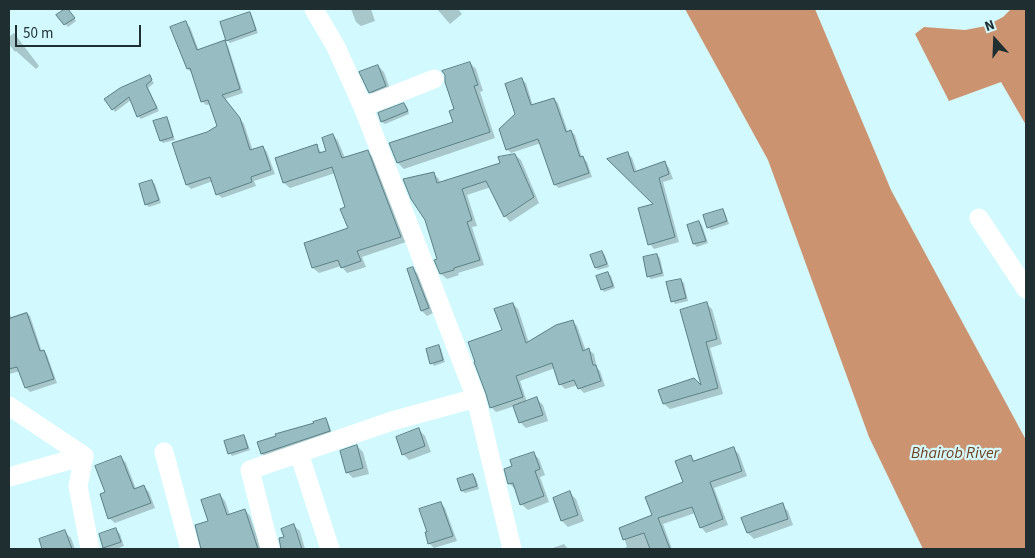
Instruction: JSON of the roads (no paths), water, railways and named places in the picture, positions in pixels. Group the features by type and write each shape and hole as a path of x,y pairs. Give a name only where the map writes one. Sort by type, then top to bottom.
{"street":[{"path":"318,10 363,107 476,398 512,549"},
{"path":"363,107 434,79"},
{"path":"979,218 1026,289"},
{"path":"270,549 250,470 392,421 476,398"},
{"path":"9,406 84,456"},
{"path":"164,452 190,549"},
{"path":"299,453 330,549"},
{"path":"9,477 84,456"},
{"path":"84,456 78,486 90,549"}],"water":[{"name":"Bhairob River","path":"685,9 815,9 891,190 1026,440 1026,549 923,549 869,437 768,160"},
{"path":"1011,9 1026,9 1026,125 1001,82 949,101 915,34 924,27 965,30 986,26 1003,17"}]}
